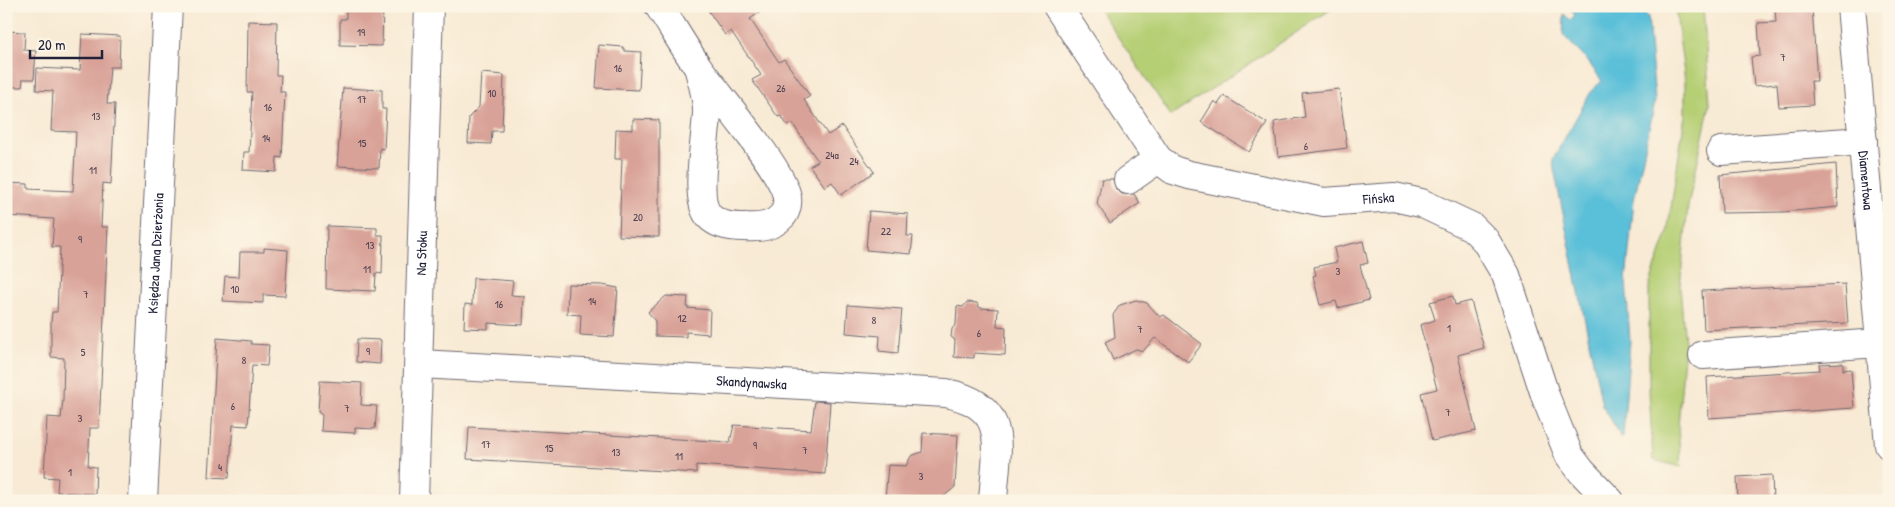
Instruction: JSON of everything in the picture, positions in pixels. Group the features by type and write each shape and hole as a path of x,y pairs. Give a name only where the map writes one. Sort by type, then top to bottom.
{"street":[{"name":"Księdza Jana Dzierżonia","path":"143,501 168,6"},
{"name":"Na Stoku","path":"414,501 420,364 429,6"},
{"path":"659,6 698,67 770,164 781,182 787,198 786,212 776,223 762,228 731,226 718,222 708,216 702,190 707,110 698,67"},
{"name":"Fińska","path":"1057,6 1158,159 1173,170 1189,175 1324,202 1394,197 1421,203 1472,226 1485,240 1506,275 1546,398 1569,454 1582,472 1610,501"},
{"name":"Diamentowa","path":"1851,6 1889,445"},
{"path":"1721,151 1863,141"},
{"path":"1128,180 1158,159"},
{"path":"1704,354 1880,343"},
{"name":"Skandynawska","path":"420,364 946,393 967,397 981,406 990,416 997,435 993,501"}],"green space":[{"path":"1097,6 1336,6 1171,116"},
{"path":"1675,6 1703,6 1710,104 1688,206 1680,287 1685,343 1678,427 1681,467 1653,460 1649,390 1649,286 1667,234 1685,115 1685,81"}],"water":[{"path":"1574,6 1639,6 1648,17 1655,101 1634,200 1626,281 1630,341 1623,437 1620,438 1618,431 1602,405 1554,169 1553,159 1592,90 1602,81 1587,60 1563,35 1564,14 1570,20 1575,15 1570,9"}],"building":[{"path":"346,6 383,6 382,46 340,45 340,19 346,19"},
{"path":"705,6 769,6 750,19 779,62 784,59 810,96 804,100 828,135 842,126 874,172 841,195 832,182 825,187 810,166 818,161 792,123 788,126 781,116 778,117 752,80 761,75 731,31 725,35"},
{"path":"1812,6 1817,81 1811,81 1813,105 1779,107 1777,84 1754,86 1751,57 1760,56 1758,23 1776,22 1775,8"},
{"path":"248,21 277,22 276,75 281,75 280,92 285,92 282,158 277,157 276,172 243,170 244,152 249,152 252,92 247,92"},
{"path":"6,31 25,32 24,50 36,51 34,79 23,79 22,87 6,87"},
{"path":"82,34 120,36 119,67 110,67 107,104 115,104 111,184 103,183 101,227 108,227 99,428 90,428 88,466 96,467 95,494 57,492 58,478 44,477 47,417 61,418 63,400 64,358 51,357 51,323 52,312 57,312 60,247 52,247 54,219 6,216 6,183 28,184 28,189 73,191 76,132 51,131 53,91 36,90 37,68 80,70"},
{"path":"599,45 623,47 625,51 641,52 639,90 596,88"},
{"path":"481,73 504,75 502,131 492,131 491,144 468,143 469,117 479,107"},
{"path":"343,88 382,90 382,109 386,109 384,149 380,148 379,168 337,166"},
{"path":"1339,89 1347,148 1278,157 1274,122 1305,117 1302,93"},
{"path":"1224,96 1267,123 1249,152 1201,122 1214,101 1218,104"},
{"path":"633,119 659,120 659,237 619,236 622,159 615,159 616,129 633,130"},
{"path":"1836,164 1838,207 1783,212 1722,213 1720,175"},
{"path":"1102,179 1113,179 1116,189 1122,194 1134,194 1140,203 1110,223 1097,204"},
{"path":"869,211 908,214 907,236 913,236 911,254 866,250"},
{"path":"327,226 377,228 377,235 383,235 382,274 376,273 375,291 326,289"},
{"path":"1363,241 1368,263 1360,265 1369,300 1338,308 1336,301 1320,305 1313,276 1316,275 1314,267 1337,262 1334,248"},
{"path":"264,248 288,250 285,296 263,295 263,303 223,301 225,276 239,277 240,252 264,252"},
{"path":"473,278 513,281 511,295 524,296 523,325 488,323 488,329 464,328 465,304 472,305"},
{"path":"568,284 602,285 618,288 614,337 580,335 581,315 567,314"},
{"path":"1845,284 1848,323 1704,330 1702,291"},
{"path":"666,296 688,297 687,308 710,310 709,334 686,332 686,337 655,336 655,321 648,312"},
{"path":"1453,296 1455,305 1471,301 1484,348 1458,355 1476,431 1432,441 1421,393 1437,389 1420,325 1435,320 1430,302"},
{"path":"1136,300 1147,303 1160,317 1164,315 1202,344 1188,362 1155,338 1143,351 1136,349 1113,360 1105,342 1115,337 1113,315 1120,305"},
{"path":"967,302 977,303 980,308 998,309 997,326 1006,327 1005,355 974,353 974,358 954,357 955,340 951,337 952,329 956,324 957,306 963,307"},
{"path":"848,305 902,309 898,353 879,351 880,336 846,333"},
{"path":"217,338 251,341 251,344 269,345 267,366 252,365 248,426 233,425 229,478 209,477"},
{"path":"357,339 381,340 380,364 356,362"},
{"path":"1843,363 1843,370 1851,369 1854,408 1709,418 1707,377 1820,370 1819,364"},
{"path":"320,381 362,383 361,405 377,406 375,429 355,428 355,433 321,431 322,415 318,412"},
{"path":"815,401 830,402 825,474 696,465 696,473 467,459 469,427 730,442 734,425 811,430"},
{"path":"923,433 958,435 955,487 938,501 885,499 888,465 906,466 911,456 922,452"},
{"path":"1772,475 1773,501 1738,501 1737,477"}]}
